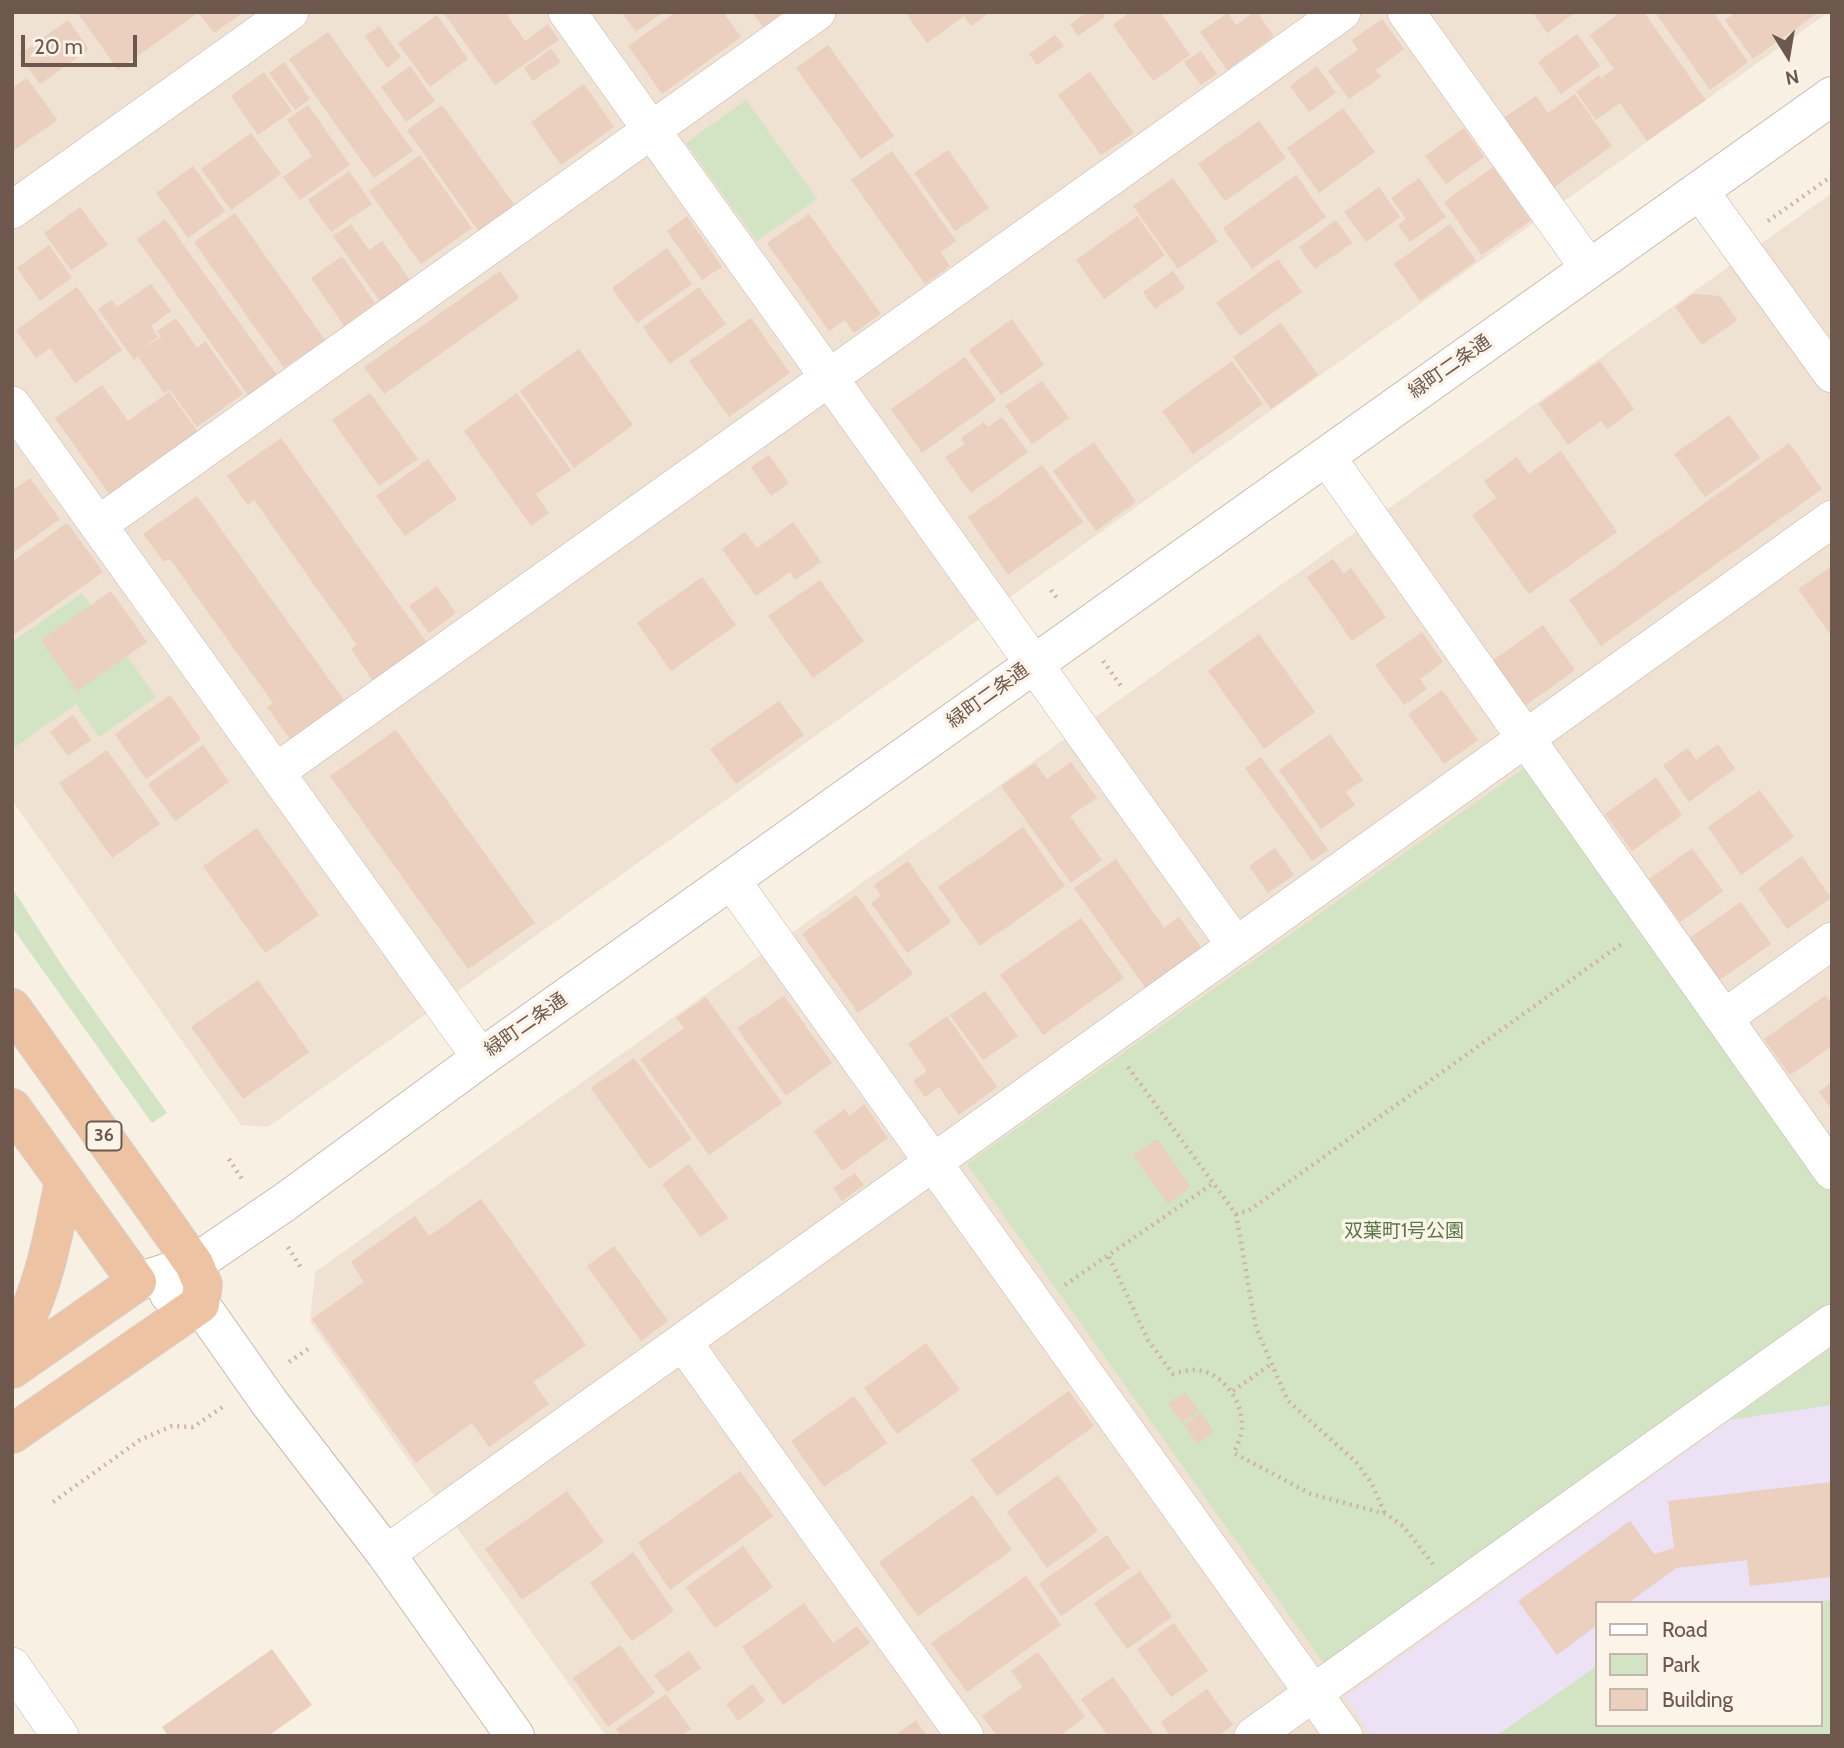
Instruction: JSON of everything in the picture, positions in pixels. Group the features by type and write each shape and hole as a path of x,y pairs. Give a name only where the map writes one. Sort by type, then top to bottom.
{"highway":[{"name":"36","path":"12,1008 194,1264 203,1285 200,1304"},
{"path":"12,1108 137,1282 12,1369"},
{"path":"12,1346 28,1317 43,1273 64,1181"},
{"path":"12,1434 200,1304"}],"street":[{"path":"12,210 290,12"},
{"path":"567,12 1236,946"},
{"path":"98,525 817,12"},
{"path":"276,772 1342,12"},
{"path":"1406,12 1589,268"},
{"name":"緑町二条通","path":"137,1282 194,1264 285,1202 481,1058 1832,96"},
{"path":"1699,190 1832,374"},
{"path":"12,405 481,1058"},
{"path":"1326,456 1832,1171"},
{"path":"386,1554 1832,519"},
{"path":"731,880 1344,1736"},
{"path":"1724,1018 1832,941"},
{"path":"137,1282 200,1304 386,1554 515,1736"},
{"path":"1253,1736 1832,1323"},
{"path":"683,1342 965,1736"},
{"path":"12,1666 60,1736"}],"path":[{"path":"1761,226 1832,176"},
{"path":"1236,1213 1248,1210 1655,920"},
{"path":"1107,1038 1212,1184 1236,1213 1256,1328 1289,1401 1356,1462 1372,1484 1386,1514"},
{"path":"1035,1304 1109,1257 1212,1184"},
{"path":"1109,1257 1148,1340 1173,1374 1194,1370 1209,1373 1233,1391 1240,1410 1242,1428 1234,1453 1311,1494 1386,1514 1403,1526 1455,1592"},
{"path":"52,1502 139,1440 172,1426 193,1427 311,1346"},
{"path":"1233,1391 1270,1364"}],"shaded area":[{"path":"12,12 1829,12 268,1127 241,1125 12,800"},
{"path":"1832,193 1832,1736 606,1736 310,1322 315,1272"},
{"path":"1832,1347 1832,1736 1372,1736 1345,1697"}],"green space":[{"path":"746,100 817,199 757,241 686,143"},
{"path":"82,593 156,697 99,737 76,704 12,749 12,642"},
{"name":"双葉町1号公園","path":"1530,764 1832,1187 1832,1305 1325,1665 967,1164"},
{"path":"12,888 63,967 167,1113 152,1123 12,927"},
{"path":"1832,1347 1832,1405 1730,1420"},
{"path":"1832,1600 1832,1736 1496,1736 1596,1667 1596,1727 1823,1727 1823,1601"}],"building":[{"path":"77,12 192,12 195,15 118,70"},
{"path":"198,12 244,12 214,33"},
{"path":"443,12 505,12 525,41 548,24 559,40 495,85"},
{"path":"621,12 663,12 636,32"},
{"path":"676,12 723,12 741,37 662,94 628,46"},
{"path":"752,12 783,12 763,27"},
{"path":"905,12 990,12 971,26 964,16 927,43"},
{"path":"1087,12 1102,12 1105,17 1078,36 1070,24"},
{"path":"1130,12 1160,12 1190,55 1153,81 1113,25"},
{"path":"1257,12 1274,36 1227,70 1200,32 1228,13 1236,25"},
{"path":"1533,12 1576,12 1547,33"},
{"path":"1621,12 1644,12 1706,100 1647,141 1620,103 1596,120 1576,92 1599,75 1607,84 1602,77 1614,69 1590,35"},
{"path":"1655,12 1719,12 1715,15 1748,62 1710,90"},
{"path":"1737,12 1819,12 1753,59 1725,20"},
{"path":"437,15 468,59 430,87 398,43"},
{"path":"1382,19 1404,49 1376,70 1381,77 1349,99 1328,71 1358,50 1352,40"},
{"path":"68,20 89,49 40,84 19,55"},
{"path":"379,26 401,57 387,68 365,36"},
{"path":"328,32 413,151 374,178 289,59"},
{"path":"1577,34 1600,66 1561,94 1538,62"},
{"path":"1055,35 1064,46 1037,65 1029,54"},
{"path":"828,45 894,136 861,159 796,68"},
{"path":"551,49 561,62 533,81 524,68"},
{"path":"1201,51 1217,74 1201,85 1184,62"},
{"path":"284,62 310,99 295,110 269,73"},
{"path":"410,66 435,101 406,122 381,87"},
{"path":"1317,66 1336,93 1309,112 1290,86"},
{"path":"264,72 292,111 258,135 231,96"},
{"path":"1090,72 1134,133 1101,155 1058,95"},
{"path":"27,78 57,120 12,152 12,88"},
{"path":"584,84 614,127 561,165 531,122"},
{"path":"1575,94 1612,146 1549,191 1499,121 1536,96 1548,113"},
{"path":"308,105 350,165 300,200 283,177 312,156 287,120"},
{"path":"442,105 516,207 480,233 407,130"},
{"path":"1343,108 1375,152 1319,193 1287,148"},
{"path":"1259,121 1286,158 1225,201 1198,164"},
{"path":"1464,128 1484,157 1446,184 1425,156"},
{"path":"251,133 281,174 231,210 201,169"},
{"path":"948,150 989,208 955,231 914,173"},
{"path":"892,151 956,241 941,252 950,266 925,284 851,180"},
{"path":"420,155 472,228 421,264 369,191"},
{"path":"193,166 225,211 188,238 156,193"},
{"path":"1493,167 1531,220 1482,255 1444,202"},
{"path":"349,171 372,204 331,232 308,200"},
{"path":"1296,175 1326,217 1252,269 1223,228"},
{"path":"1173,178 1218,241 1178,269 1133,206"},
{"path":"1419,178 1446,217 1410,242 1398,225 1406,219 1391,198"},
{"path":"1379,187 1400,217 1366,242 1344,212"},
{"path":"80,207 108,245 71,270 44,233"},
{"path":"235,213 325,340 284,368 194,242"},
{"path":"809,214 881,314 854,333 845,320 829,331 767,243"},
{"path":"687,216 722,267 702,280 667,231"},
{"path":"1137,216 1165,255 1104,299 1076,260"},
{"path":"165,219 277,375 248,395 137,239"},
{"path":"1336,220 1352,243 1315,269 1299,247"},
{"path":"351,224 369,250 382,241 410,280 380,301 333,236"},
{"path":"1450,224 1476,261 1420,301 1394,264"},
{"path":"49,245 72,278 40,301 17,268"},
{"path":"667,248 692,284 637,323 612,288"},
{"path":"342,256 375,303 344,326 311,278"},
{"path":"1278,259 1302,292 1240,336 1216,303"},
{"path":"500,271 519,298 384,394 364,367"},
{"path":"1173,271 1185,288 1155,309 1143,292"},
{"path":"151,284 171,311 151,326 158,337 141,350 161,337 157,331 176,318 197,348 205,341 243,394 197,427 170,390 164,393 139,358 145,353 134,360 98,309 112,300 117,307"},
{"path":"77,287 122,350 75,383 50,348 36,358 16,330"},
{"path":"699,287 726,324 670,364 643,327"},
{"path":"1693,294 1720,296 1737,320 1702,345 1675,307"},
{"path":"751,318 790,373 729,417 689,361"},
{"path":"1012,319 1044,365 1001,395 969,350"},
{"path":"1281,323 1318,375 1271,409 1233,357"},
{"path":"579,349 633,425 574,468 520,391"},
{"path":"965,357 996,400 922,453 891,409"},
{"path":"1232,361 1263,404 1193,454 1162,411"},
{"path":"1600,361 1634,409 1607,429 1601,421 1568,445 1539,404"},
{"path":"1042,381 1069,418 1032,444 1005,406"},
{"path":"102,385 128,421 169,392 198,432 109,494 55,418"},
{"path":"370,393 418,459 379,486 332,420"},
{"path":"517,393 571,470 536,494 549,513 531,526 464,431"},
{"path":"1729,415 1760,458 1705,497 1674,454"},
{"path":"1002,417 1028,452 971,493 945,457 965,444 961,438 984,422 988,427"},
{"path":"281,438 427,643 373,681 351,649 357,645 254,500 248,505 227,476"},
{"path":"1094,442 1136,502 1096,531 1053,471"},
{"path":"1789,443 1822,489 1601,646 1569,600"},
{"path":"1561,451 1617,532 1529,594 1472,515 1496,498 1484,481 1517,457 1529,474"},
{"path":"769,455 789,483 771,496 751,467"},
{"path":"428,459 457,499 405,536 376,496"},
{"path":"1042,465 1083,522 1008,575 968,517"},
{"path":"30,478 60,519 12,553 12,491"},
{"path":"197,496 344,700 290,739 267,707 273,703 170,559 164,562 143,534"},
{"path":"793,522 821,562 795,580 790,572 756,596 722,549 745,532 757,548"},
{"path":"67,523 103,572 12,636 12,562"},
{"path":"1333,559 1344,574 1351,568 1386,617 1352,641 1307,577"},
{"path":"1832,566 1832,633 1830,634 1798,589"},
{"path":"702,577 736,625 671,671 637,623"},
{"path":"820,580 864,641 813,678 768,616"},
{"path":"437,586 456,613 429,633 409,606"},
{"path":"111,591 147,642 77,691 41,640"},
{"path":"1543,625 1575,670 1522,708 1489,663"},
{"path":"1422,632 1443,662 1420,679 1427,689 1404,705 1375,665"},
{"path":"1259,634 1315,712 1264,749 1208,671"},
{"path":"1442,690 1478,740 1444,764 1408,714"},
{"path":"170,695 201,739 146,779 115,734"},
{"path":"779,701 804,735 736,784 710,749"},
{"path":"73,715 91,740 68,756 50,732"},
{"path":"396,730 535,923 468,969 330,776"},
{"path":"1330,734 1363,780 1346,792 1355,805 1321,829 1279,770"},
{"path":"1718,744 1735,769 1689,802 1663,765 1688,748 1696,760"},
{"path":"203,745 229,782 175,821 148,784"},
{"path":"107,750 160,824 112,858 59,783"},
{"path":"1261,757 1328,850 1312,861 1245,768"},
{"path":"1071,762 1097,798 1070,816 1102,860 1071,883 1001,786 1035,763 1047,779"},
{"path":"1656,777 1682,815 1632,851 1605,814"},
{"path":"1760,790 1794,837 1741,875 1708,827"},
{"path":"1023,827 1065,886 980,946 938,887"},
{"path":"257,828 319,915 265,953 203,866"},
{"path":"1275,848 1294,875 1268,893 1249,866"},
{"path":"1692,848 1723,891 1680,922 1649,879"},
{"path":"1802,856 1831,898 1787,929 1758,888"},
{"path":"1116,859 1164,928 1179,917 1203,950 1147,990 1074,888"},
{"path":"908,861 951,922 907,953 871,903 881,896 874,885"},
{"path":"856,895 913,974 858,1013 802,934"},
{"path":"1741,902 1771,944 1718,981 1688,939"},
{"path":"1081,918 1124,978 1043,1035 1000,975"},
{"path":"258,980 309,1052 243,1099 191,1027"},
{"path":"985,991 1018,1036 983,1060 950,1015"},
{"path":"1826,995 1832,1003 1832,1046 1790,1075 1764,1039"},
{"path":"784,996 832,1063 786,1096 737,1028"},
{"path":"706,997 782,1103 709,1155 640,1059 684,1028 676,1018"},
{"path":"947,1016 997,1087 959,1115 939,1087 925,1097 913,1081 927,1071 908,1044"},
{"path":"634,1058 692,1139 649,1169 591,1088"},
{"path":"1832,1082 1832,1110 1819,1092"},
{"path":"864,1104 888,1138 842,1171 814,1131 845,1109 849,1116"},
{"path":"1157,1139 1191,1187 1168,1204 1133,1155"},
{"path":"689,1164 728,1218 700,1237 662,1184"},
{"path":"855,1173 864,1185 842,1201 833,1188"},
{"path":"481,1199 586,1345 533,1382 549,1404 489,1447 472,1423 416,1463 312,1319 364,1282 351,1262 415,1216 429,1236"},
{"path":"614,1246 668,1321 641,1341 587,1266"},
{"path":"926,1343 960,1390 897,1434 864,1388"},
{"path":"1069,1391 1094,1426 997,1496 971,1460"},
{"path":"1185,1392 1199,1411 1182,1423 1168,1404"},
{"path":"854,1396 887,1443 824,1487 791,1441"},
{"path":"1201,1413 1214,1432 1197,1444 1184,1425"},
{"path":"740,1471 773,1516 670,1590 638,1543"},
{"path":"1058,1475 1098,1531 1047,1568 1007,1512"},
{"path":"1832,1482 1832,1577 1750,1586 1747,1560 1676,1568 1631,1601 1596,1601 1596,1626 1557,1655 1518,1601 1630,1521 1654,1554 1674,1548 1668,1501"},
{"path":"567,1491 604,1542 522,1600 485,1549"},
{"path":"973,1495 1012,1550 918,1616 879,1562"},
{"path":"1107,1535 1130,1568 1061,1616 1039,1584"},
{"path":"743,1546 773,1587 715,1628 686,1587"},
{"path":"633,1552 674,1611 632,1641 590,1583"},
{"path":"1140,1571 1172,1617 1127,1649 1094,1603"},
{"path":"1026,1576 1061,1625 967,1692 931,1643"},
{"path":"804,1603 833,1643 857,1626 870,1643 783,1705 742,1647"},
{"path":"1174,1623 1208,1671 1171,1697 1137,1649"},
{"path":"620,1645 655,1693 608,1727 573,1678"},
{"path":"272,1649 312,1705 268,1736 168,1736 162,1727"},
{"path":"689,1651 701,1668 667,1692 654,1675"},
{"path":"1038,1652 1085,1717 1059,1736 997,1736 982,1716 1023,1687 1011,1671"},
{"path":"1113,1677 1155,1736 1108,1736 1081,1699"},
{"path":"753,1684 765,1701 738,1721 726,1704"},
{"path":"1207,1689 1233,1725 1218,1736 1170,1736 1161,1722"},
{"path":"666,1694 691,1729 681,1736 621,1736 616,1729"},
{"path":"916,1720 927,1736 894,1736"}]}
